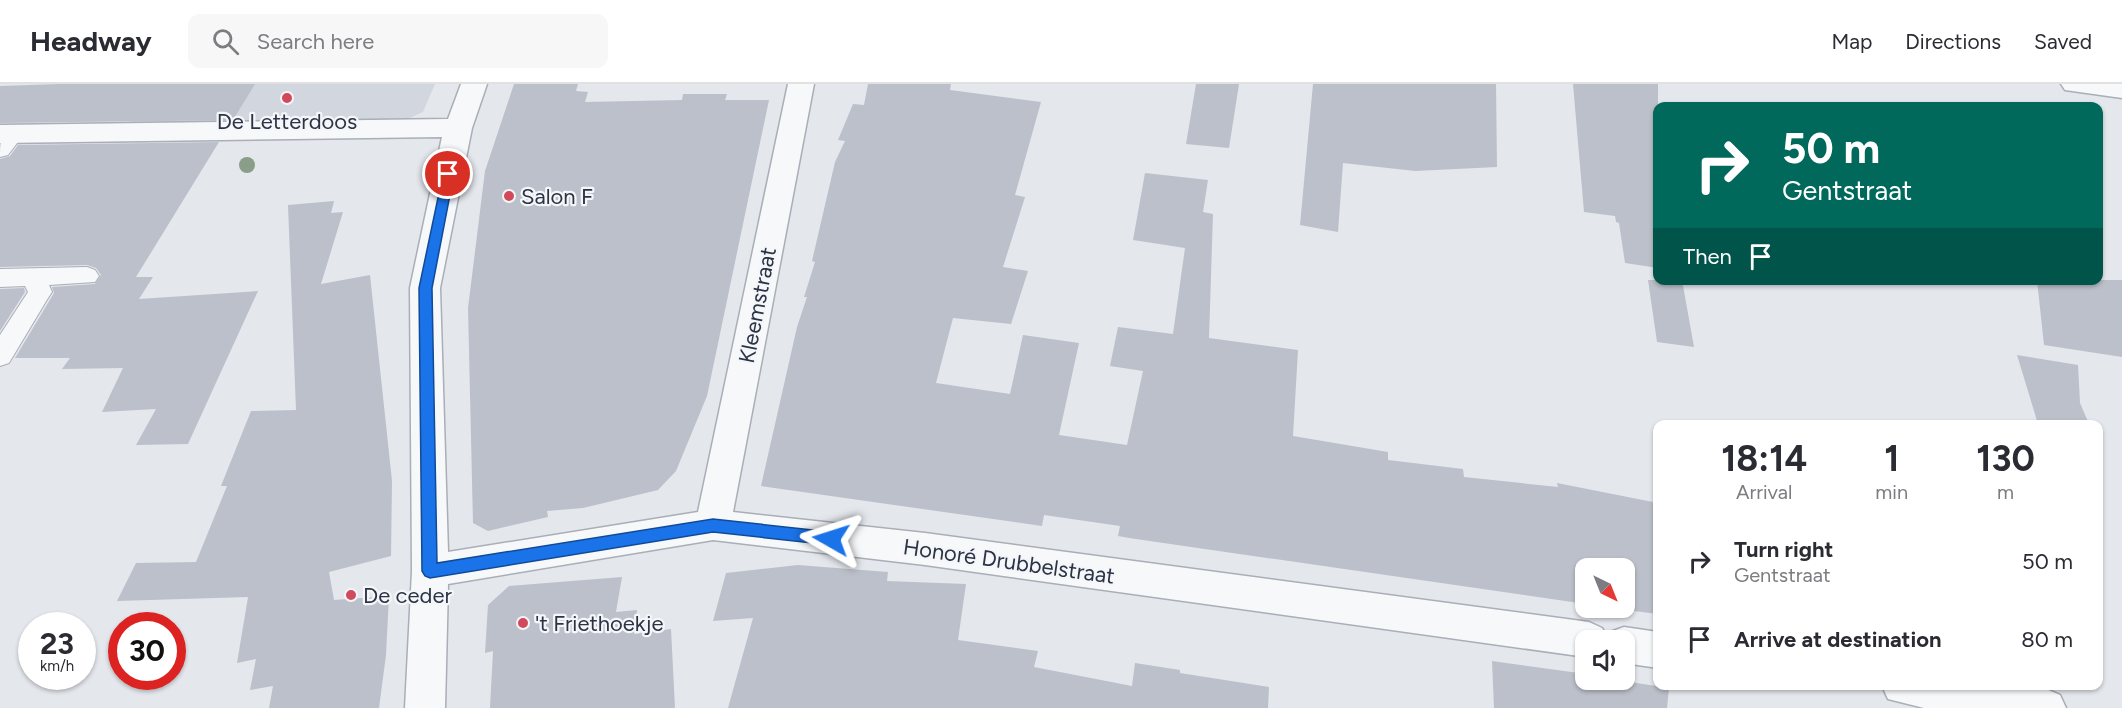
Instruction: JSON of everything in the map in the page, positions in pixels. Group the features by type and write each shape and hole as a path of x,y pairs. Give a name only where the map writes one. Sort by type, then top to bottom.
{"street":[{"path":"425,708 430,571 425,288 458,128 474,84"},
{"name":"Kleemstraat","path":"713,525 801,84"},
{"path":"2073,84 2122,89"},
{"path":"4,139 458,128"},
{"name":"Honoré Drubbelstraat","path":"430,571 713,525 925,549 1575,638"},
{"path":"1635,647 1653,649"},
{"path":"1928,690 2046,708"}],"lane":[{"path":"0,278 87,276"},
{"path":"0,356 40,292 33,277"}],"shaded area":[{"name":"De Letterdoos","path":"155,84 435,84 423,112 399,123 127,125"}],"building":[{"path":"255,84 233,120 0,123 0,86"},
{"path":"514,84 578,84 576,91 588,92 585,102 682,100 683,94 727,94 725,100 769,100 707,396 676,471 658,490 583,508 547,511 548,517 488,531 473,523 468,308 485,171"},
{"path":"868,84 951,84 950,90 1041,102 1015,195 1025,197 1003,267 1028,271 1011,324 953,318 936,383 1010,394 1023,335 1079,343 1059,435 1127,445 1143,371 1110,366 1118,327 1173,334 1185,248 1133,240 1145,173 1208,180 1203,212 1213,214 1209,338 1298,350 1293,436 1388,452 1388,460 1463,469 1464,477 1558,487 1557,483 1653,502 1653,613 1635,611 1635,558 1575,558 1575,602 1129,538 1118,536 1120,526 1044,515 1042,526 761,486 797,327 807,297 804,297 815,262 812,261 835,162 845,141 838,140 853,104 864,105"},
{"path":"1196,84 1239,84 1229,148 1186,144"},
{"path":"1313,84 1496,84 1497,167 1415,171 1343,163 1338,232 1300,225"},
{"path":"1573,84 1658,84 1658,102 1653,102 1653,267 1625,263 1619,223 1616,222 1615,216 1584,212"},
{"path":"219,142 136,277 153,277 139,299 258,291 188,444 136,445 156,409 102,412 123,368 62,369 70,358 15,358 54,293 52,287 95,284 101,275 96,268 87,265 0,267 0,159 10,156 18,145"},
{"path":"334,201 331,213 343,212 321,284 370,275 392,481 391,556 329,572 334,600 389,596 386,655 379,708 269,708 273,686 250,690 256,659 237,663 248,597 117,601 136,563 196,562 227,486 221,486 251,411 296,410 288,205"},
{"path":"1648,280 1653,280 1653,285 1683,285 1694,347 1657,342"},
{"path":"2103,280 2122,280 2122,357 2044,345 2038,285 2103,285"},
{"path":"24,288 25,292 0,331 0,289"},
{"path":"2017,355 2078,365 2080,403 2087,420 2037,420"},
{"path":"798,565 888,572 887,581 966,584 958,640 1038,651 1034,667 1132,686 1135,663 1180,670 1180,673 1269,687 1268,708 728,708 753,618 713,621 726,573"},
{"path":"622,577 616,612 637,610 634,634 671,629 675,708 490,708 493,651 485,653 488,605 509,586"},
{"path":"1492,661 1575,672 1575,690 1635,690 1635,683 1653,686 1653,690 1669,690 1667,708 1494,708"}],"place":[{"name":"De Letterdoos","path":"287,98"},
{"name":"Salon F","path":"509,196"},
{"name":"De ceder","path":"351,595"},
{"name":"'t Friethoekje","path":"523,623"}],"route":[{"path":"448,174 425,288 430,571 713,525 831,539"}]}
